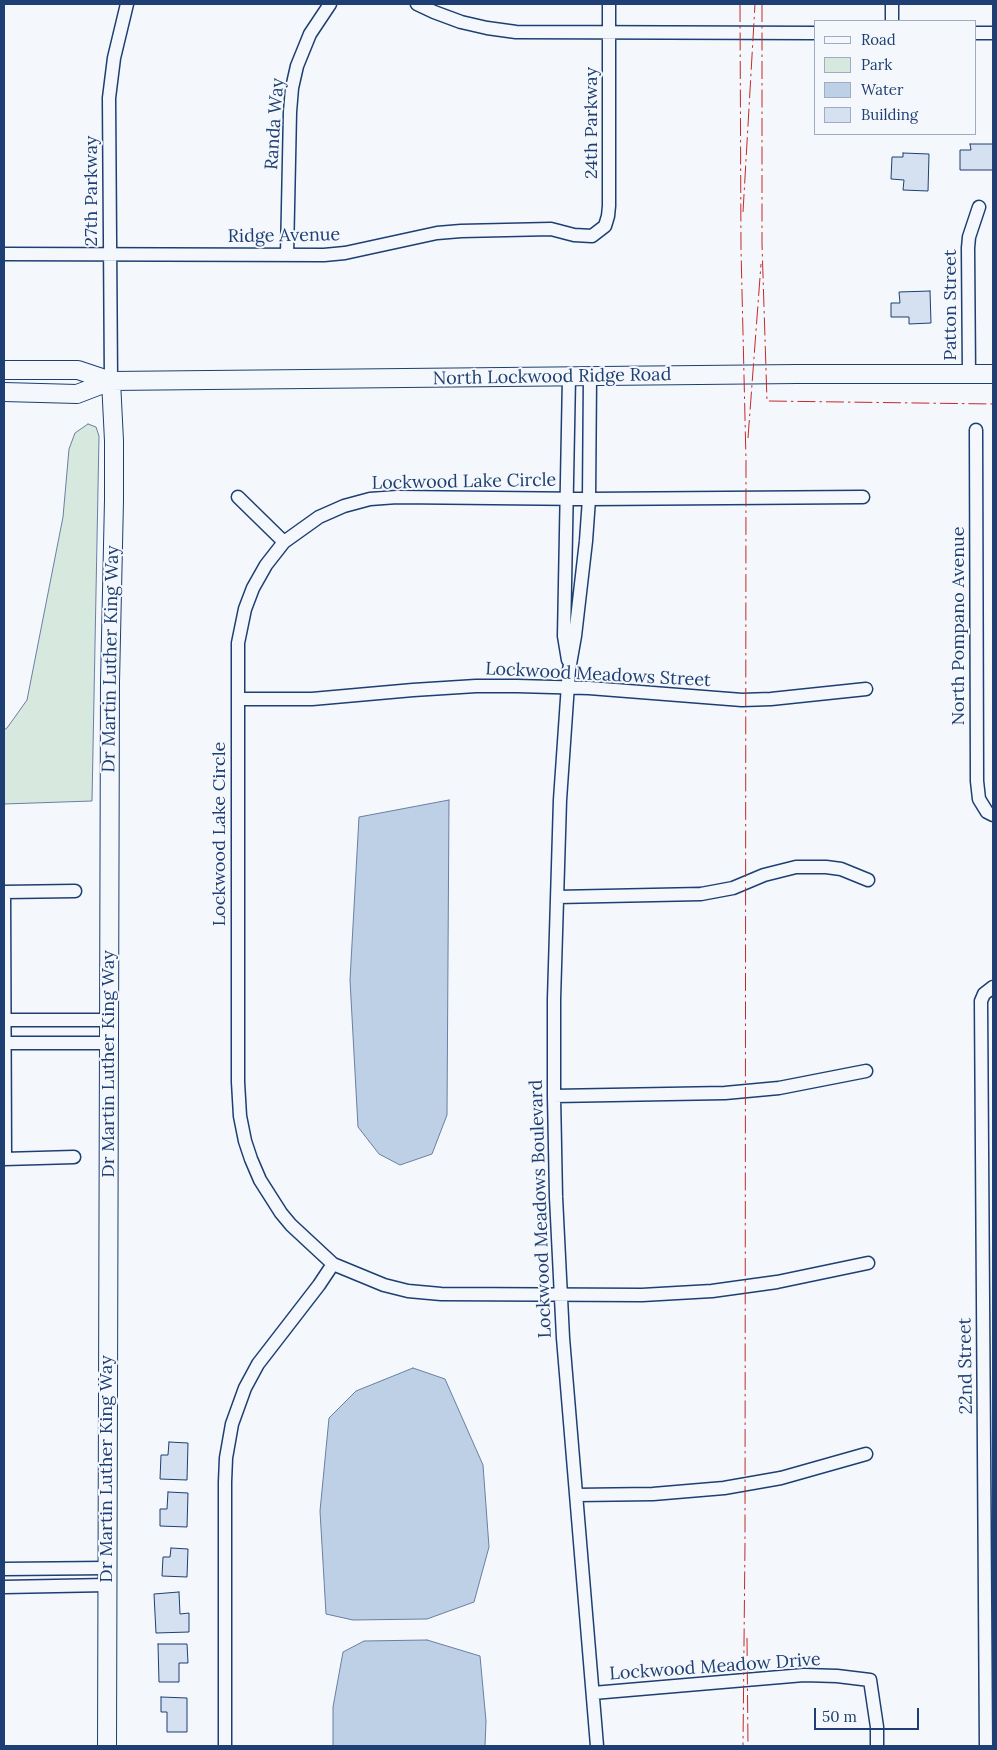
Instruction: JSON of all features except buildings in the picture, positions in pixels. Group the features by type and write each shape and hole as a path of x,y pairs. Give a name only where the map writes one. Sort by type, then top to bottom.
{"street":[{"name":"27th Parkway","path":"111,381 109,98 114,58 127,4"},
{"name":"Randa Way","path":"287,255 292,88 297,66 306,42 330,4"},
{"path":"417,4 448,18 494,30 516,32 814,33"},
{"name":"24th Parkway","path":"592,236 605,226 610,206 609,4"},
{"path":"892,4 892,20"},
{"path":"977,33 993,33"},
{"name":"Patton Street","path":"969,374 968,248 979,207"},
{"name":"Ridge Avenue","path":"4,254 324,255 345,253 429,234 461,231 551,230 592,236"},
{"name":"North Lockwood Ridge Road","path":"4,370 78,370 111,381 797,374 993,374"},
{"name":"Lockwood Meadows Boulevard","path":"569,377 564,636 569,670"},
{"name":"Lockwood Meadows Boulevard","path":"590,377 589,499 586,541 569,670 560,800 554,999 554,1096 556,1197 561,1295 597,1746"},
{"name":"North Lockwood Ridge Road","path":"4,392 77,394 111,381"},
{"name":"Dr Martin Luther King Way","path":"107,1746 110,692 114,500 111,381"},
{"name":"North Pompano Avenue","path":"976,430 977,781 980,799 987,812 993,815"},
{"name":"Lockwood Lake Circle","path":"333,1264 291,1225 260,1180 245,1140 240,1116 238,1082 238,643 245,609 253,588 262,573 284,542 319,517 344,506 370,499 397,496 568,499 863,497"},
{"path":"238,497 284,542"},
{"name":"Lockwood Meadows Street","path":"238,700 312,699 476,686 568,688 742,700 771,699 866,688"},
{"path":"557,897 701,894 733,888 764,875 796,867 841,869 868,880"},
{"path":"74,1157 4,1158 4,892 75,892"},
{"name":"22nd Street","path":"986,1746 989,1653 989,1486 981,1001 984,994 992,987"},
{"path":"4,1020 109,1020"},
{"path":"4,1044 109,1043"},
{"path":"554,1096 725,1093 779,1088 866,1071"},
{"path":"225,1746 225,1482 226,1458 232,1424 245,1388 258,1364 333,1264 376,1282 408,1291 441,1294 642,1295 712,1291 777,1282 868,1263"},
{"path":"576,1495 653,1494 724,1488 781,1478 866,1454"},
{"path":"4,1569 107,1576"},
{"path":"4,1587 107,1576"},
{"name":"Lockwood Meadow Drive","path":"593,1693 804,1676 837,1676 870,1680 877,1727 877,1746"}],"green space":[{"path":"88,424 96,427 99,436 92,801 4,804 4,730 27,700 63,517 69,449 75,433"}],"water":[{"path":"449,800 447,1115 432,1154 400,1165 379,1154 358,1127 350,980 359,817"},
{"path":"413,1368 445,1379 483,1465 489,1547 474,1602 427,1619 353,1620 326,1614 320,1511 329,1418 356,1391"},
{"path":"427,1640 480,1656 486,1721 485,1746 333,1746 333,1707 343,1652 364,1641"}],"power":[{"path":"740,4 741,249 746,460 745,1543 743,1746"},
{"path":"743,212 755,4"},
{"path":"762,4 762,244 767,401 993,404"},
{"path":"748,438 761,264"},
{"path":"747,1638 748,1746"}]}
